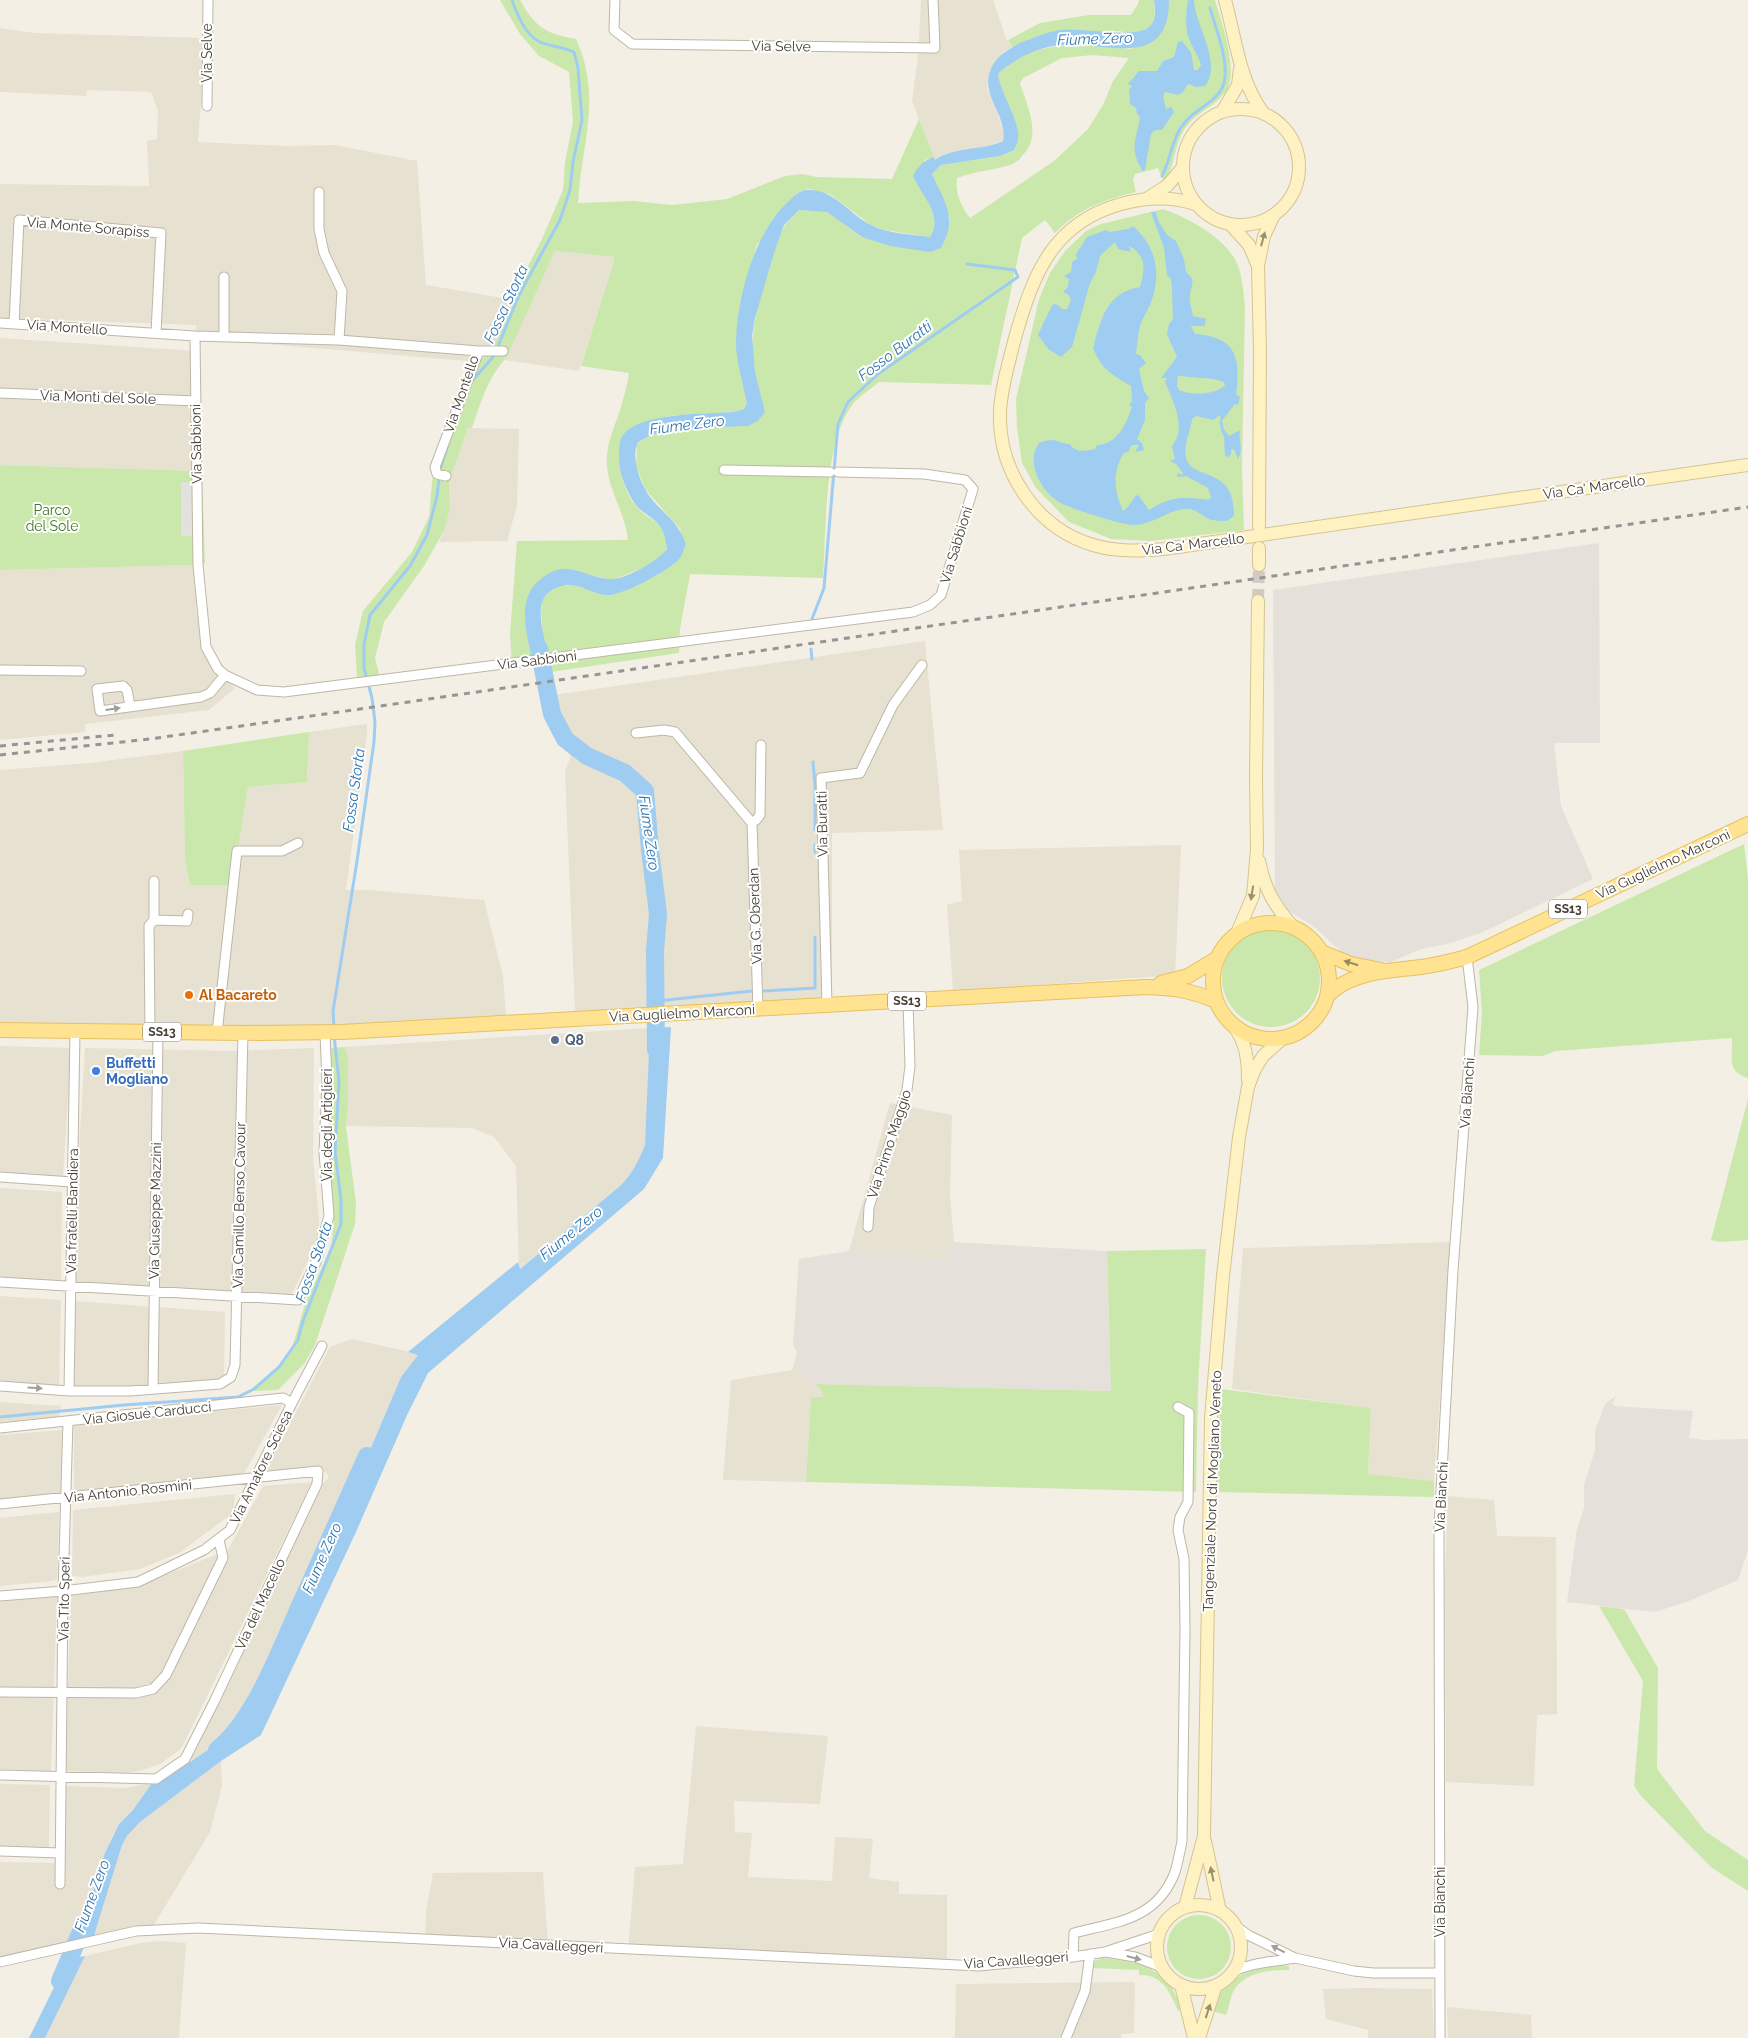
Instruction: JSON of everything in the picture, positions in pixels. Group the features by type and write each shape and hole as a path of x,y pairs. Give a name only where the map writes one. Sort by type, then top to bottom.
{"main road":[{"path":"1225,0 1248,89 1264,114"},
{"path":"1222,112 1238,85 1241,66"},
{"name":"Via Ca' Marcello","path":"1243,109 1264,114 1282,126 1294,145 1299,167 1298,178 1292,194 1283,208 1274,215 1254,224 1231,225 1211,217 1196,204 1184,180 1183,167 1188,144 1206,121 1222,112 1243,109"},
{"name":"Via Ca' Marcello","path":"1148,198 1168,185 1183,167"},
{"name":"Via Ca' Marcello","path":"1196,204 1174,198 1148,198 1113,206 1089,216 1068,231 1050,250 1038,273 1022,314 1001,398 1000,424 1002,444 1008,463 1019,486 1031,504 1063,532 1083,541 1114,549 1140,551 1164,549 1748,465"},
{"name":"Via Ca' Marcello","path":"1259,526 1260,349 1258,266 1264,236 1274,215"},
{"name":"Via Ca' Marcello","path":"1231,225 1249,245 1258,266"},
{"path":"1258,565 1259,548"},
{"path":"1236,933 1253,896 1257,849 1258,602"},
{"name":"Via Guglielmo Marconi","path":"1327,996 1335,988 1346,982 1382,970 1422,966 1467,958 1748,824"},
{"path":"1257,849 1268,892 1276,906 1293,927"},
{"name":"Via Guglielmo Marconi","path":"1261,923 1281,923 1293,927 1309,937 1321,952 1328,970 1327,996 1319,1013 1311,1023 1295,1034 1283,1038 1268,1039 1254,1037 1233,1025 1224,1016 1216,1001 1212,978 1216,959 1223,947 1236,933 1248,927 1261,923"},
{"name":"Via Guglielmo Marconi","path":"1321,952 1351,964 1382,970"},
{"name":"Via Guglielmo Marconi","path":"1146,987 1188,976 1216,959"},
{"name":"Via Guglielmo Marconi","path":"0,1030 325,1033 1146,987 1178,988 1196,992 1216,1001"},
{"name":"Tangenziale Nord di Mogliano Veneto","path":"1233,1025 1240,1034 1247,1053 1248,1087"},
{"name":"Tangenziale Nord di Mogliano Veneto","path":"1204,1836 1211,1418 1224,1267 1239,1137 1248,1087 1254,1071 1263,1056 1283,1038"},
{"path":"1185,1907 1204,1836"},
{"path":"1204,1836 1220,1911"},
{"path":"1210,1906 1220,1911 1234,1925 1240,1944 1237,1963 1232,1972 1216,1985 1199,1989 1182,1985 1167,1974 1158,1956 1159,1934 1165,1922 1175,1912 1185,1907 1210,1906"},
{"path":"1182,1985 1194,2038"},
{"path":"1199,2038 1216,1985"}],"street":[{"name":"Via Selve","path":"207,106 208,0"},
{"name":"Via Selve","path":"615,0 614,30 632,44 936,48 933,0"},
{"path":"320,192 319,229 324,253 342,291 339,340"},
{"name":"Via Monte Sorapiss","path":"14,324 20,220 161,233 156,333"},
{"path":"224,277 224,335"},
{"name":"Via Montello","path":"0,323 195,336 224,335 339,340 479,351 435,467 441,475"},
{"name":"Via Sabbioni","path":"195,336 198,565 206,647 218,669 225,675 257,690 284,692 913,612 930,605 941,596 973,489 965,480 924,474 724,470"},
{"path":"479,351 502,351"},
{"name":"Via Monti del Sole","path":"0,393 196,401"},
{"name":"Via Buratti","path":"827,1004 821,778 860,773 893,705 922,665"},
{"path":"0,670 82,671"},
{"path":"130,706 201,698 210,693 225,675"},
{"path":"636,733 664,730 675,732 752,823"},
{"name":"Via G. Oberdan","path":"758,1008 752,823 760,815 761,745"},
{"path":"217,1033 237,851 282,851 298,842"},
{"path":"154,881 154,920 149,926 154,1032"},
{"path":"154,920 186,921 188,914"},
{"name":"Via Bianchi","path":"1440,2038 1439,1527 1453,1270 1473,1007 1467,958"},
{"name":"Via Primo Maggio","path":"868,1227 869,1207 907,1090 910,1066 908,1001"},
{"name":"Via fratelli Bandiera","path":"70,1391 75,1031"},
{"name":"Via Giuseppe Mazzini","path":"153,1390 154,1032"},
{"name":"Via Camillo Benso Cavour","path":"153,1390 220,1384 231,1376 235,1364 243,1033"},
{"name":"Via degli Artiglieri","path":"237,1296 298,1300 316,1262 329,1216 324,1152 327,1081 325,1033"},
{"path":"0,1177 72,1182"},
{"path":"0,1282 237,1296"},
{"name":"Via Amatore Sciesa","path":"0,1596 138,1582 174,1566 218,1540 230,1530 322,1346"},
{"path":"0,1386 70,1391 153,1390"},
{"name":"Via Giosuè Carducci","path":"0,1428 283,1398 292,1403"},
{"path":"1073,1957 1074,1933 1120,1922 1144,1912 1160,1898 1174,1873 1182,1841 1185,1619 1184,1559 1178,1530 1180,1517 1188,1502 1189,1413 1178,1407"},
{"name":"Via Tito Speri","path":"60,1884 63,1591 68,1421"},
{"name":"Via del Macello","path":"61,1777 156,1779 186,1758 317,1484 318,1471 256,1478"},
{"name":"Via Antonio Rosmini","path":"0,1504 256,1478"},
{"path":"0,1692 136,1693 153,1689 166,1675 223,1558 218,1540"},
{"path":"0,1775 61,1777"},
{"path":"0,1851 60,1853"},
{"path":"1234,1925 1248,1935 1295,1958 1373,1974 1440,1973"},
{"name":"Via Cavalleggeri","path":"0,1962 136,1931 198,1928 980,1966 1105,1952"},
{"path":"1105,1952 1159,1934"},
{"path":"1105,1952 1135,1957 1162,1967"},
{"path":"1066,2038 1085,1991 1086,1971 1090,1954"},
{"path":"1232,1972 1244,1966 1257,1963 1295,1958"}],"shaded area":[{"path":"921,0 993,0 1006,38 1012,47 1003,52 990,70 987,88 1004,134 1003,141 983,147 953,152 935,160 912,101 918,57"},
{"path":"0,28 35,33 203,38 205,49 198,142 286,146 335,145 417,161 426,285 515,300 491,352 479,362 195,338 196,325 0,318 0,184 149,186 147,141 157,139 158,111 151,92 87,90 86,96 0,92"},
{"path":"555,251 615,257 579,371 505,360"},
{"path":"0,338 197,351 202,471 0,465"},
{"path":"468,428 519,429 517,506 507,541 439,542 445,529 450,508 449,482"},
{"path":"181,482 192,482 192,536 181,536"},
{"path":"1599,543 1600,743 1554,743 1561,806 1593,879 1481,933 1447,944 1421,949 1391,962 1360,961 1344,954 1312,925 1285,909 1275,889 1273,590"},
{"path":"196,565 196,611 204,649 215,671 235,688 209,710 85,724 85,732 0,740 0,570"},
{"path":"925,641 943,830 832,833 832,1002 575,1012 565,771 571,756 558,743 544,715 540,697"},
{"path":"367,724 346,890 368,890 484,900 503,976 506,1016 325,1028 0,1024 0,770 90,763 183,751 185,860 190,885 232,884 248,787 307,782 309,732"},
{"path":"1181,845 1175,975 953,991 947,905 962,901 959,850"},
{"path":"650,1028 647,1128 645,1145 640,1160 620,1186 519,1269 516,1166 494,1137 472,1128 346,1126 348,1057 345,1047"},
{"path":"0,1046 71,1048 63,1177 0,1173"},
{"path":"85,1048 238,1051 314,1048 313,1160 319,1233 316,1244 290,1298 75,1286 77,1185"},
{"path":"890,1103 952,1115 950,1196 954,1242 943,1260 849,1251"},
{"path":"0,1188 62,1192 61,1285 0,1281"},
{"path":"954,1242 1107,1251 1111,1391 815,1384 794,1364 797,1352 793,1345 799,1259 849,1251 943,1260"},
{"path":"1451,1242 1434,1481 1368,1474 1371,1408 1232,1389 1243,1248"},
{"path":"0,1296 61,1300 59,1391 0,1387"},
{"path":"75,1301 225,1312 224,1375 218,1379 150,1388 74,1392"},
{"path":"352,1339 419,1354 401,1377 331,1542 244,1726 192,1760 189,1756 320,1486 328,1479 327,1473 322,1470 263,1476 330,1347"},
{"path":"794,1364 821,1390 823,1397 811,1397 806,1482 723,1480 731,1380 792,1370"},
{"path":"1617,1395 1612,1403 1615,1406 1693,1411 1689,1438 1705,1440 1748,1439 1748,1550 1738,1580 1689,1601 1655,1612 1567,1602 1577,1529 1584,1508 1584,1485 1595,1450 1595,1431 1605,1404"},
{"path":"0,1402 61,1406 59,1418 0,1422"},
{"path":"282,1405 241,1479 74,1496 74,1424"},
{"path":"62,1430 61,1497 0,1503 0,1435"},
{"path":"312,1482 181,1749 160,1764 140,1771 124,1773 65,1771 71,1594 102,1591 168,1574 228,1550 263,1486"},
{"path":"235,1494 233,1513 179,1553 140,1569 83,1577 72,1576 73,1510"},
{"path":"1448,1496 1494,1500 1497,1536 1556,1537 1557,1714 1537,1715 1534,1786 1446,1782 1445,1579"},
{"path":"59,1512 57,1579 0,1586 0,1518"},
{"path":"57,1595 51,1771 0,1769 0,1602"},
{"path":"696,1726 828,1736 820,1804 734,1801 735,1832 752,1833 748,1877 832,1881 835,1837 873,1839 869,1878 899,1882 899,1894 947,1895 947,1969 628,1952 635,1867 683,1864"},
{"path":"221,1761 222,1786 210,1832 152,1928 93,1939 122,1845 127,1836 140,1822"},
{"path":"152,1783 133,1810 119,1824 112,1837 74,1943 0,1961 0,1862 56,1863 65,1786 124,1788"},
{"path":"0,1784 50,1785 49,1849 0,1848"},
{"path":"543,1872 548,1947 425,1941 426,1911 433,1873"},
{"path":"162,1941 186,1943 179,2038 45,2038 85,1956 141,1943"},
{"path":"1135,1982 1134,2033 1121,2034 1121,2038 955,2038 956,1984"},
{"path":"1323,1989 1432,1989 1434,2038 1368,2038 1368,2030 1326,2019"},
{"path":"1447,2007 1531,2015 1532,2038 1448,2038"}],"green space":[{"path":"500,0 520,0 531,17 542,28 557,35 576,39 584,61 589,101 578,203 634,201 672,205 727,199 785,176 802,174 817,177 892,179 919,119 934,157 925,160 916,183 932,209 934,216 933,230 930,237 884,230 871,225 831,195 809,189 798,192 757,245 740,304 743,380 747,403 744,409 734,412 667,416 619,448 621,471 628,494 643,513 660,526 667,548 662,556 645,567 613,580 565,569 525,619 533,661 512,664 510,635 517,541 628,540 627,531 608,476 607,459 609,444 621,407 629,373 581,366 615,257 555,251 507,357 490,381 472,428 468,428 449,482 450,508 445,529 424,566 384,622 375,658 381,681 360,683 357,677 355,645 363,611 412,552 429,517 433,471 479,362 491,352 515,300 511,299 542,239 563,190 565,162 573,122 569,72 539,56 520,34"},
{"path":"1139,0 1154,0 1155,18 1150,27 1135,34 1118,31 1033,38 1012,47 1008,40 1040,23 1089,15 1131,15"},
{"path":"1169,0 1215,0 1230,61 1231,74 1225,93 1191,121 1179,139 1171,168 1164,183 1158,168 1135,174 1133,180 1136,192 1092,206 1064,224 1055,233 1045,220 1022,238 991,385 879,382 853,404 841,424 831,466 826,514 823,578 690,574 680,629 679,653 551,672 551,663 543,636 541,610 542,600 550,591 560,586 574,585 608,595 659,574 681,530 645,489 636,465 637,445 643,438 667,431 696,428 764,412 752,356 754,326 772,255 784,227 791,218 799,210 827,211 861,237 930,252 950,220 932,174 941,165 1000,156 1014,120 999,83 998,74 1012,62 1044,49 1078,45 1131,49 1169,7","holes":["1093,55 1129,58 1113,81 1103,105 1088,129 1054,161 970,218 959,200 957,178 1013,164 1028,148 1032,139 1032,121 1020,83 1023,78 1062,58"]},
{"path":"1163,209 1192,222 1211,234 1233,256 1240,273 1245,305 1242,467 1244,530 1151,541 1111,539 1069,522 1036,488 1022,463 1017,428 1016,399 1039,299 1050,273 1065,251 1086,231 1101,224"},
{"name":"Parco del Sole","path":"0,465 202,471 205,563 196,565 0,570"},
{"path":"309,732 307,782 248,787 232,885 190,885 185,860 183,751"},
{"path":"1744,844 1748,879 1748,1078 1736,1072 1732,1063 1732,1038 1556,1051 1542,1056 1479,1055 1482,1012 1479,970"},
{"path":"1271,929 1290,932 1306,943 1317,959 1320,978 1317,997 1306,1013 1290,1024 1271,1027 1252,1024 1236,1013 1225,997 1222,978 1225,959 1236,943 1252,932"},
{"path":"345,1047 348,1057 346,1126 356,1203 355,1224 315,1345 304,1364 278,1390 251,1391 253,1387 273,1373 291,1351 306,1301 331,1248 334,1217 328,1160 328,1048"},
{"path":"1748,1099 1748,1240 1720,1242 1711,1240"},
{"path":"1206,1249 1198,1387 1196,1492 806,1482 811,1397 823,1397 821,1390 815,1384 1111,1391 1107,1251"},
{"path":"1221,1389 1371,1408 1368,1474 1434,1481 1434,1497 1216,1492"},
{"path":"1599,1606 1624,1609 1658,1668 1657,1769 1705,1831 1748,1860 1748,1891 1712,1868 1641,1796 1634,1786 1643,1681"},
{"path":"1199,1915 1217,1920 1222,1924 1226,1929 1231,1947 1226,1965 1222,1970 1217,1974 1199,1979 1181,1974 1176,1970 1172,1965 1167,1947 1172,1929 1176,1924 1181,1920"},
{"path":"1102,1958 1141,1965 1162,1976 1170,1985 1181,2010 1178,2011 1172,1997 1159,1981 1147,1975 1139,1975 1139,1970 1093,1968 1095,1961"},
{"path":"1269,1966 1289,1966 1289,1970 1265,1972 1250,1976 1238,1985 1233,1992 1226,2015 1212,2011 1223,1990 1239,1976"}],"water":[{"path":"1154,0 1169,0 1166,22 1158,37 1146,45 1131,48 1078,45 1052,46 1035,51 1019,59 998,74 1002,90 1014,116 1018,132 1018,142 1014,150 1000,156 941,165 932,174 945,202 949,219 949,228 941,248 930,252 890,246 862,237 827,212 799,210 784,225 755,318 752,336 755,372 765,412 758,421 748,426 670,431 643,439 637,445 635,456 637,468 645,489 682,534 686,544 682,555 675,563 658,575 616,594 602,594 569,585 549,592 543,600 541,615 551,672 537,674 527,636 525,610 527,598 533,587 542,578 554,571 564,569 605,579 617,578 641,568 667,549 661,528 656,521 636,505 624,482 620,470 619,457 620,442 623,435 632,427 658,418 734,412 744,409 747,403 736,346 740,303 758,246 767,228 778,213 801,191 818,191 834,198 863,220 878,228 892,232 930,237 934,229 933,213 913,176 921,164 934,157 935,160 960,150 1003,141 1002,123 991,98 988,80 992,66 998,58 1020,43 1060,30 1121,33 1143,30 1150,26 1154,20"},
{"path":"1188,0 1194,0 1195,10 1207,44 1210,55 1210,76 1205,86 1196,87 1188,84 1183,92 1178,95 1165,92 1163,96 1166,109 1171,107 1174,112 1162,130 1155,130 1151,134 1145,170 1142,171 1135,154 1135,138 1140,117 1137,114 1136,108 1130,104 1129,90 1132,86 1128,84 1139,71 1157,71 1163,61 1174,57 1178,42 1182,41 1191,52 1194,70 1198,70 1201,65 1187,32"},
{"path":"1151,212 1156,212 1158,221 1167,235 1176,241 1184,259 1186,272 1192,280 1190,302 1193,316 1206,319 1205,326 1191,326 1195,334 1219,339 1233,351 1236,360 1236,394 1240,397 1238,405 1235,404 1221,422 1220,415 1213,420 1196,416 1192,419 1185,452 1190,465 1221,481 1228,488 1234,516 1227,521 1212,520 1189,509 1178,510 1153,520 1133,525 1107,519 1059,502 1041,484 1034,467 1035,451 1039,443 1053,440 1070,444 1078,450 1095,449 1097,445 1104,444 1116,437 1130,413 1132,407 1129,405 1132,401 1131,386 1104,367 1093,348 1102,318 1112,301 1129,290 1140,287 1143,264 1142,259 1135,250 1129,246 1131,252 1118,249 1115,242 1100,256 1096,272 1090,283 1072,347 1061,357 1048,349 1038,335 1053,304 1058,305 1062,309 1067,309 1071,300 1069,295 1063,292 1068,287 1069,279 1064,276 1071,272 1072,262 1077,259 1076,254 1087,237 1106,230 1109,232 1128,229 1133,226 1141,234 1152,252 1155,262 1156,283 1150,305 1140,326 1136,354 1140,355 1146,363 1139,369 1144,391 1149,398 1145,403 1145,420 1137,439 1142,443 1144,450 1135,452 1139,445 1132,445 1120,460 1116,474 1118,496 1123,511 1136,495 1139,496 1149,510 1177,498 1209,500 1211,497 1208,488 1186,476 1177,477 1178,473 1182,475 1183,473 1176,464 1170,461 1175,459 1172,446 1177,439 1179,423 1175,405 1165,382 1167,378 1161,378 1177,357 1167,334 1169,324 1173,319 1171,279 1167,275 1164,248","holes":["1178,376 1214,379 1224,382 1225,386 1208,393 1196,394 1179,390 1177,386"]},
{"path":"1223,428 1229,436 1240,430 1241,452 1238,459 1234,449 1231,450 1229,457 1225,456 1224,437 1221,430"},
{"path":"671,1027 663,1158 644,1189 428,1373 261,1735 221,1761 140,1822 127,1836 122,1845 93,1939 74,1943 86,1913 105,1853 119,1824 133,1810 152,1783 167,1777 244,1726 331,1542 401,1377 418,1355 408,1352 518,1262 520,1269 620,1186 632,1172 645,1145 650,1028"},
{"path":"85,1956 45,2038 29,2038 68,1959"}],"waterway":[{"name":"Fossa Storta","path":"471,382 494,356 519,295 560,220 570,190 573,162 582,120 578,68 574,52 544,44 535,39 522,24 512,0"},
{"path":"1162,176 1184,123 1215,98 1223,85 1225,75 1223,52 1210,8"},
{"name":"Fosso Buratti","path":"812,619 824,588 838,424 848,402 878,374 1018,277 1015,270 967,264"},
{"path":"1221,422 1222,428"},
{"name":"Fossa Storta","path":"334,1029 333,1011 374,742 375,722 372,698 364,668 364,644 370,615 410,566 427,535 437,496 440,470 448,444"},
{"name":"Fiume Zero","path":"539,649 552,714 565,739 587,756 625,773 645,791 658,914 655,951 656,1050"},
{"name":"Fosso Buratti","path":"811,649 812,659"},
{"name":"Fosso Buratti","path":"813,762 815,830"},
{"name":"Fosso Buratti","path":"815,845 815,852"},
{"name":"Fosso Buratti","path":"764,991 815,988 815,937"},
{"name":"Fosso Buratti","path":"657,1001 752,991"},
{"name":"Fossa Storta","path":"0,1417 124,1405 238,1397 254,1389 279,1367 298,1340 303,1321 341,1224 341,1200 335,1152 339,1082 334,1035"},
{"name":"Fiume Zero","path":"217,1750 231,1737 255,1703 275,1663 367,1456"},
{"name":"Fiume Zero","path":"60,1981 82,1929"}],"tunnel":[{"path":"1258,601 1259,565"}],"railway":[{"path":"0,755 150,739 1748,507"},
{"path":"0,746 115,735"}],"place":[{"name":"Al Bacareto","path":"189,995"},
{"name":"Q8","path":"555,1040"},
{"name":"Buffetti Mogliano","path":"96,1071"}]}
